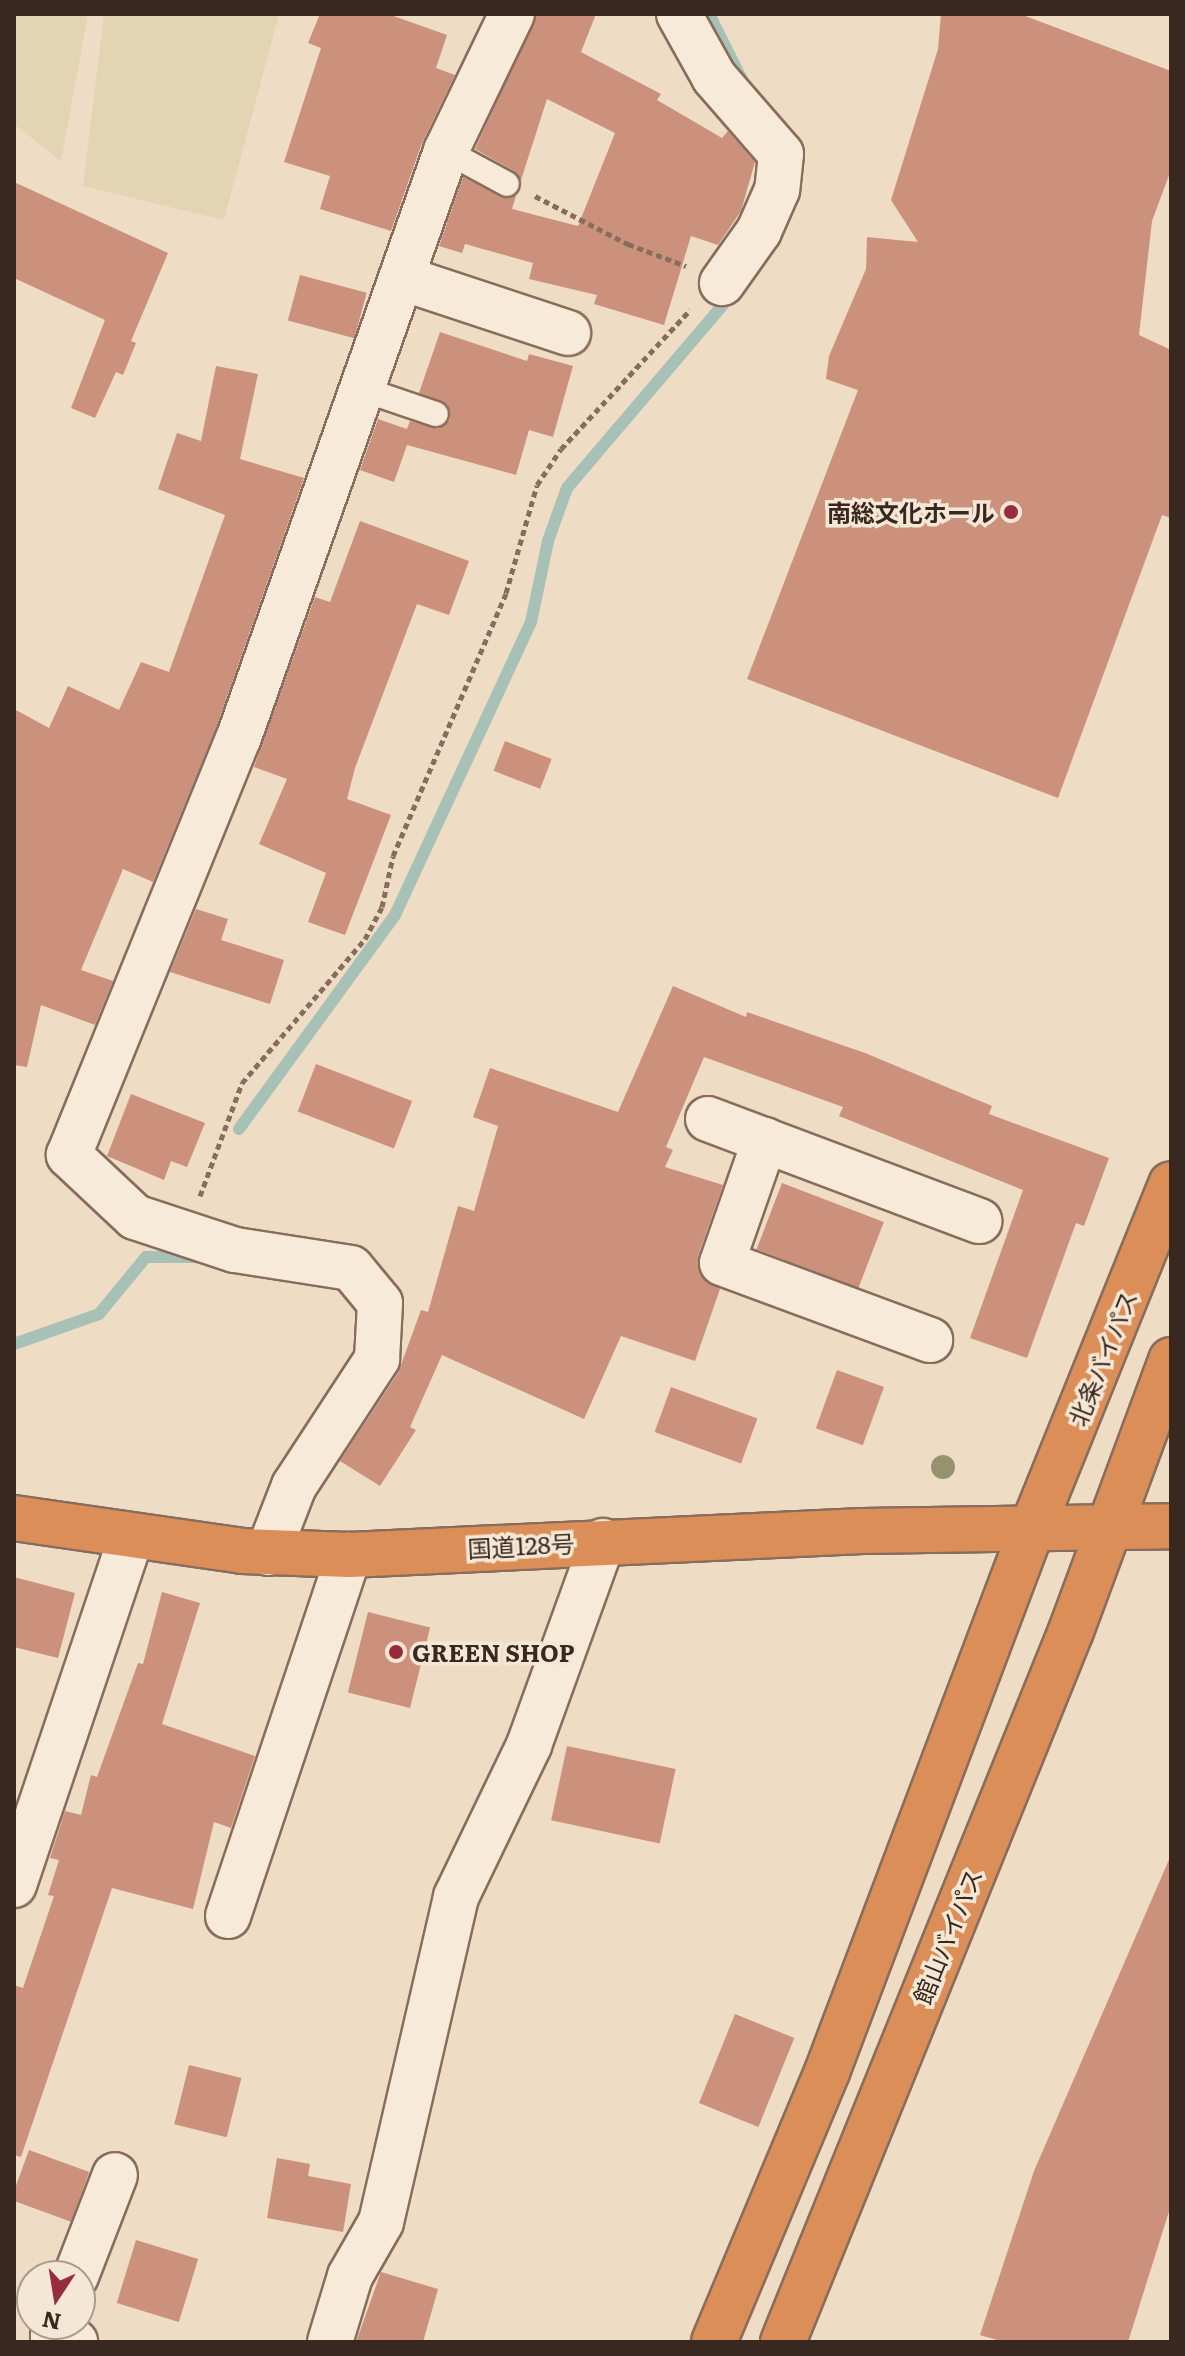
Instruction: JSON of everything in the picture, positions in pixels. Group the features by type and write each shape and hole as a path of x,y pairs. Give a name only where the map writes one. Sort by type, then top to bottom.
{"highway":[{"name":"北条バイパス","path":"1031,1531 1171,1184"},
{"path":"1171,1360 1109,1529 1171,1526"},
{"name":"国道128号","path":"14,1518 131,1538 268,1553 349,1555 603,1541 1109,1529"},
{"name":"館山バイパス","path":"783,2342 1109,1529"},
{"path":"714,2342 827,2072 1031,1531"}],"street":[{"path":"268,1553 294,1486 377,1359 380,1303 351,1268 235,1250 135,1217 69,1155 239,737 359,388 402,278 446,151 512,14"},
{"path":"679,14 714,77 781,154 777,190 759,231 722,283"},
{"path":"402,278 568,333"},
{"path":"708,1119 979,1221"},
{"path":"765,1140 722,1263 930,1340"},
{"path":"14,1885 131,1538"},
{"path":"330,2342 350,2276 381,2222 456,1897 529,1745 603,1541"},
{"path":"228,1916 349,1555"},
{"path":"82,2260 115,2175"}],"lane":[{"path":"446,151 507,184"},
{"path":"359,388 436,414"}],"path":[{"path":"188,1235 242,1083 365,939 382,907 393,856 506,593 537,485 561,449 610,395 682,317 722,283 507,184"}],"shaded area":[{"path":"14,14 88,14 61,161 14,124"},
{"path":"104,14 279,14 224,220 83,186"}],"building":[{"path":"320,14 388,14 447,35 436,68 455,75 422,143 391,231 320,209 330,176 284,162 321,48 308,43"},
{"path":"537,14 596,14 581,52 661,94 657,100 722,138 728,131 755,162 741,211 718,245 691,236 664,325 594,304 597,295 529,279 533,263 465,244 462,253 439,246 463,177 501,197 516,196 512,209 578,226 615,133 547,99 521,180 514,171 475,149"},
{"path":"941,14 1020,14 1171,71 1171,170 1152,221 1139,335 1171,350 1171,518 1162,515 1058,798 747,679 858,390 826,379 829,356 866,269 867,237 918,242 891,200 938,49"},
{"path":"14,182 168,253 131,341 136,343 123,375 116,372 95,418 71,408 105,320 14,278"},
{"path":"300,275 367,293 354,338 288,320"},
{"path":"440,332 527,361 529,354 573,366 553,437 529,430 516,475 407,445 394,482 360,470 378,419 407,429 410,421 438,429 450,420 447,404 419,393"},
{"path":"216,366 258,374 240,459 304,478 216,728 153,882 123,869 81,970 113,981 95,1025 41,1005 27,1067 14,1065 14,709 49,728 68,686 119,710 141,662 169,672 225,515 158,489 177,433 201,441"},
{"path":"360,521 469,561 449,615 417,604 355,768 347,799 391,815 345,935 308,922 326,873 259,844 287,779 254,767 315,597 330,602"},
{"path":"505,741 552,759 540,789 494,771"},
{"path":"196,909 228,919 221,940 284,960 270,1004 170,972"},
{"path":"673,986 746,1017 747,1012 865,1053 992,1106 989,1114 1109,1158 1084,1226 1076,1223 1027,1358 970,1338 1023,1190 839,1116 843,1107 704,1057 666,1147 673,1150 665,1167 723,1185 698,1256 702,1278 720,1289 695,1361 621,1336 584,1419 442,1355 410,1427 416,1430 380,1486 340,1461 398,1373 421,1310 428,1312 458,1206 474,1211 498,1126 473,1117 490,1068 618,1112"},
{"path":"316,1064 412,1101 394,1149 298,1112"},
{"path":"131,1094 205,1123 187,1167 171,1161 164,1180 107,1156"},
{"path":"782,1183 884,1222 858,1288 757,1249"},
{"path":"837,1370 884,1387 863,1445 816,1428"},
{"path":"671,1387 757,1418 741,1464 655,1432"},
{"path":"14,1577 75,1593 58,1658 14,1647"},
{"path":"162,1592 200,1603 162,1724 255,1756 231,1828 214,1822 193,1909 112,1888 21,2157 14,2155 14,1985 23,1988 54,1896 48,1895 59,1860 50,1858 65,1811 81,1815 91,1775 97,1777 138,1663 143,1664"},
{"path":"368,1612 430,1627 410,1708 348,1693"},
{"path":"567,1746 676,1769 660,1843 551,1820"},
{"path":"1171,1855 1171,2205 1128,2342 1004,2342 980,2335 1034,2171"},
{"path":"735,2014 794,2038 758,2127 699,2103"},
{"path":"189,2065 241,2078 227,2137 174,2124"},
{"path":"29,2150 89,2172 71,2222 14,2201 14,2191"},
{"path":"277,2158 310,2164 308,2176 351,2184 343,2232 267,2218"},
{"path":"136,2240 198,2259 179,2322 117,2303"},
{"path":"381,2272 438,2289 423,2342 356,2342"}],"waterway":[{"path":"709,14 744,84"},
{"path":"239,1129 395,915 531,622 548,541 567,488 734,292"},
{"path":"14,1344 99,1314 146,1257 199,1257"}],"place":[{"name":"南総文化ホール","path":"1011,512"},
{"name":"GREEN SHOP","path":"396,1652"}]}
